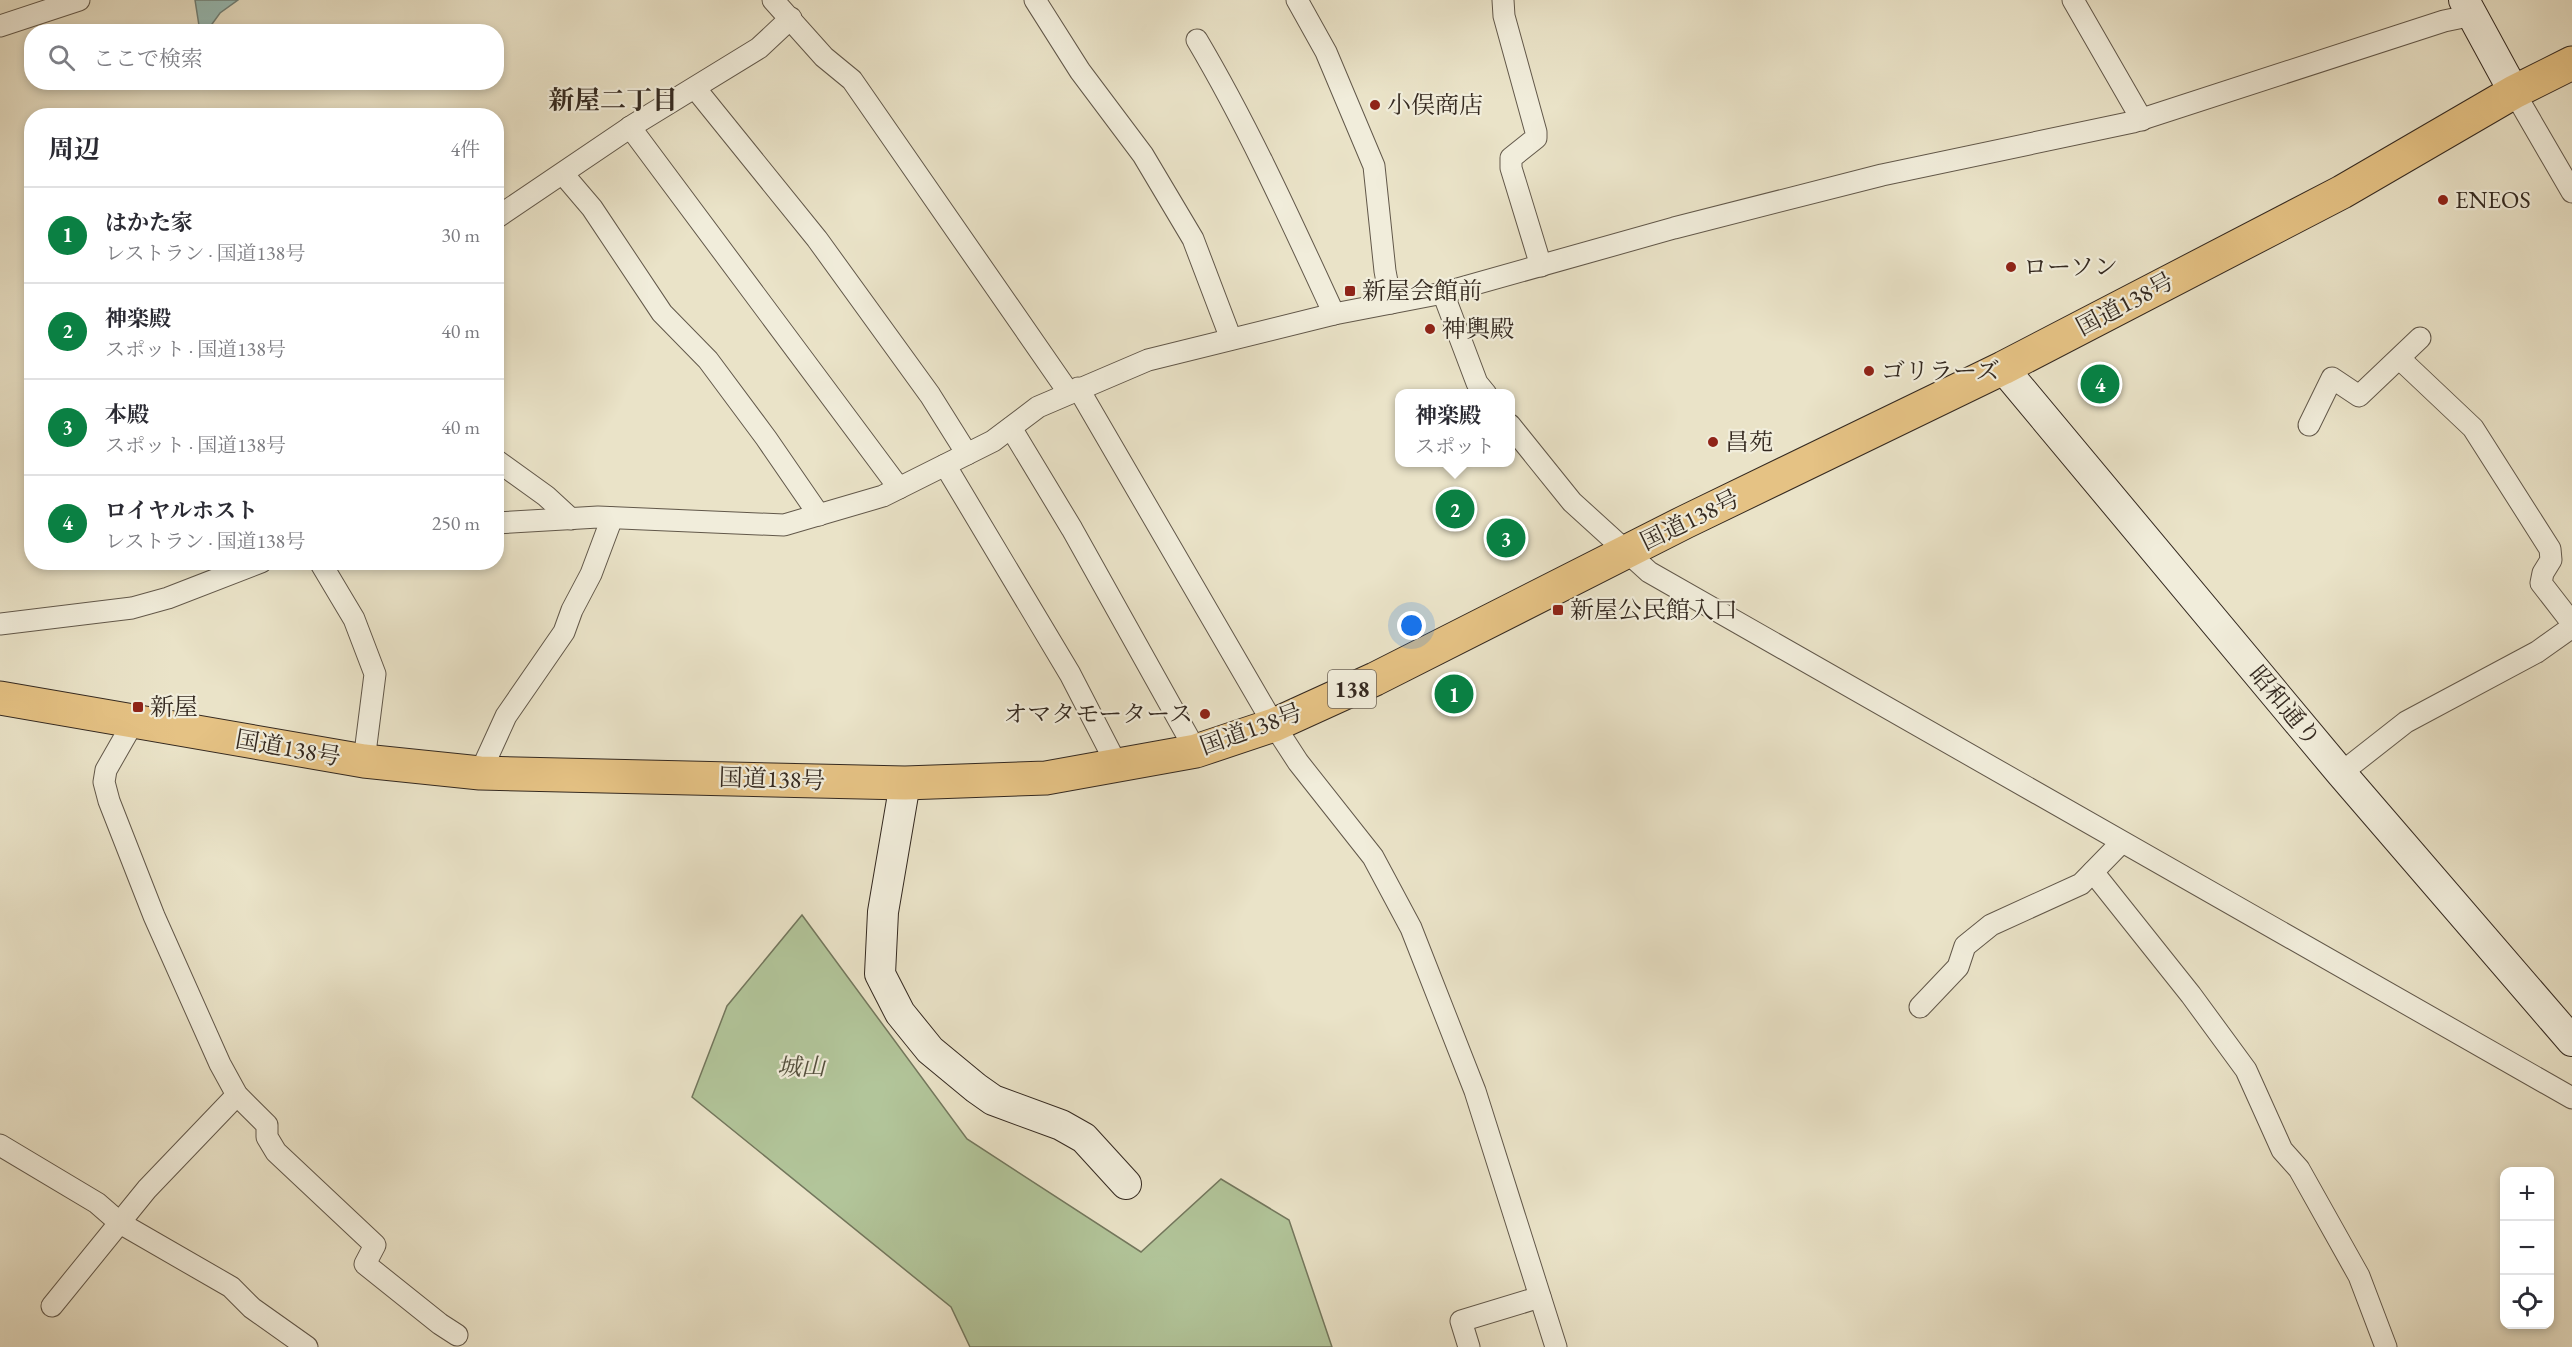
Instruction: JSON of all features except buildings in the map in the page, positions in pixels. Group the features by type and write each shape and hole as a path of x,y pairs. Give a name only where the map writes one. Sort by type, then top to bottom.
{"highway":[{"name":"国道138号","path":"0,698 364,761 480,773 905,783 1046,778 1196,751 1274,724 1375,679 1626,552 2003,368 2342,192 2514,92 2572,63"}],"street":[{"path":"0,26 79,0"},
{"path":"772,0 791,18 824,57 852,81 1073,391 1298,762 1373,857 1411,928 1475,1091 1556,1347"},
{"path":"1035,0 1080,71 1143,155 1193,239 1231,339"},
{"path":"1297,0 1326,52 1374,166 1385,271 1391,303"},
{"path":"1503,0 1504,16 1536,132 1536,138 1511,158 1511,168 1540,266"},
{"path":"2073,0 2142,120"},
{"path":"504,523 612,518 784,525 866,502 899,488 967,454 1011,428 1038,407 1148,360 1334,314 1443,293 1674,228 1882,175 2142,120 2444,21 2469,8 2572,192"},
{"path":"504,213 630,128 759,48 791,18"},
{"path":"1197,40 1219,78 1289,216 1334,314"},
{"path":"695,88 817,239 930,395 967,454"},
{"path":"630,128 899,488"},
{"path":"563,174 592,208 662,313 721,378 819,515"},
{"path":"1443,293 1477,382 1483,389"},
{"path":"2309,425 2332,378 2359,396 2420,338"},
{"path":"2341,773 2406,722 2537,652 2572,625 2541,583 2543,573 2552,560 2550,549 2473,428 2400,359"},
{"name":"昭和通り","path":"2003,368 2341,773 2572,1041"},
{"path":"1011,428 1072,529 1196,751"},
{"path":"1515,430 1572,502 1649,572 2572,1098"},
{"path":"945,465 1070,674 1117,765"},
{"path":"504,466 546,496 571,519"},
{"path":"480,773 506,716 564,632 572,610 591,574 612,518"},
{"path":"0,624 132,608 168,598 240,570"},
{"path":"325,570 354,619 375,674 364,761"},
{"path":"134,721 106,770 104,782 109,801 154,916 220,1064 237,1095 267,1125 267,1137 276,1152 375,1245 365,1264 440,1324 458,1335"},
{"path":"905,783 883,912 880,974 900,1013 930,1050 976,1088 993,1100 1061,1125 1084,1138 1126,1184"},
{"path":"1920,1007 1959,967 1965,946 1991,925 2081,884 2121,843"},
{"path":"2093,872 2191,995 2246,1070 2282,1150 2299,1169 2359,1276 2386,1347"},
{"path":"52,1306 182,1151 237,1095"},
{"path":"0,1145 96,1203 120,1223 231,1287 252,1308 307,1347"},
{"path":"1468,1347 1461,1321 1540,1297"}],"green space":[{"name":"城山","path":"802,915 967,1139 1141,1252 1221,1179 1289,1220 1332,1347 970,1347 951,1307 692,1097 727,1006"}],"water":[{"path":"195,0 238,0 220,13 212,24 199,24"}],"place":[{"name":"小俣商店","path":"1375,105"},
{"name":"ENEOS","path":"2443,200"},
{"name":"ローソン","path":"2011,267"},
{"name":"新屋会館前","path":"1350,291"},
{"name":"神輿殿","path":"1430,329"},
{"name":"ゴリラーズ","path":"1869,371"},
{"name":"ロイヤルホスト","path":"2100,384"},
{"name":"昌苑","path":"1713,442"},
{"name":"神楽殿","path":"1455,509"},
{"name":"本殿","path":"1506,538"},
{"name":"新屋公民館入口","path":"1558,610"},
{"name":"はかた家","path":"1454,694"},
{"name":"新屋","path":"138,707"},
{"name":"オマタモータース","path":"1205,714"}],"district":[{"name":"新屋二丁目","path":"613,100"}]}
